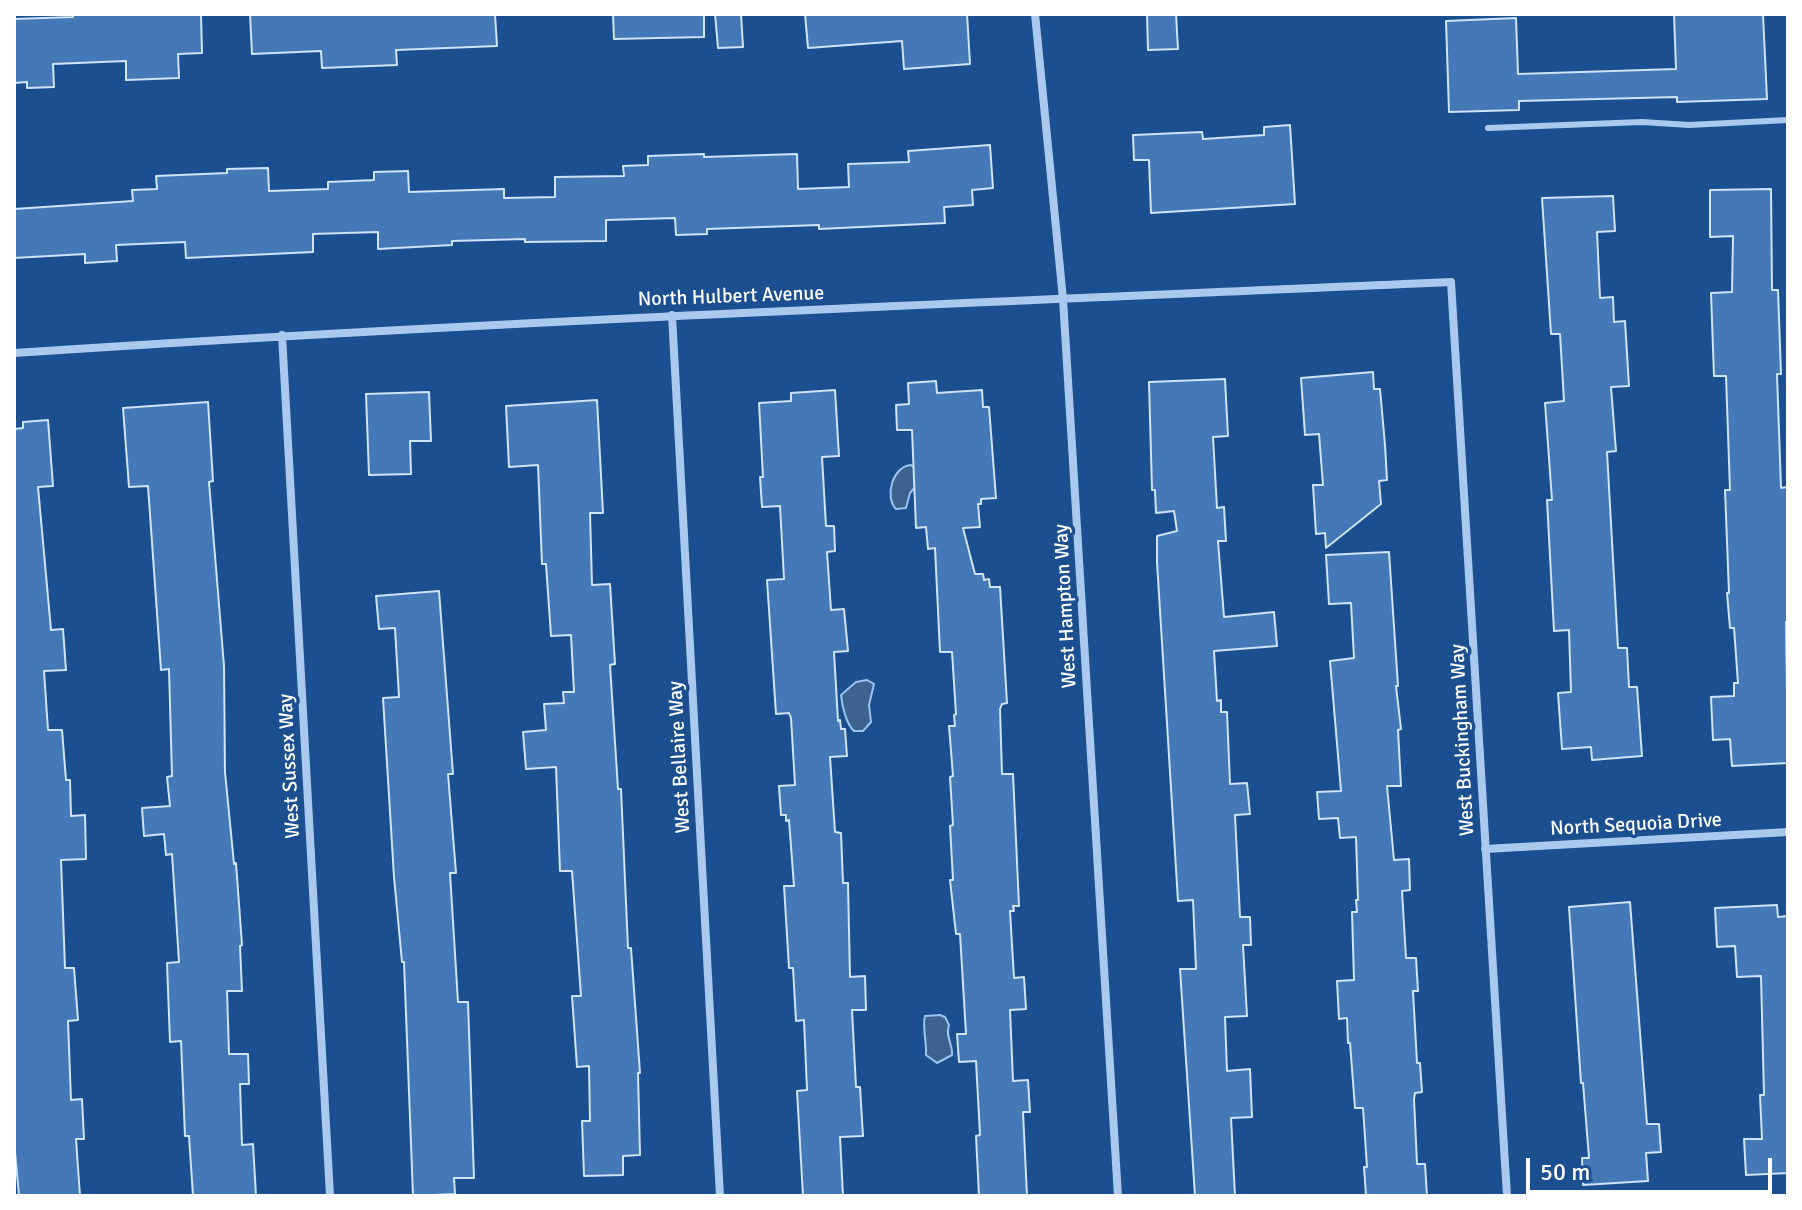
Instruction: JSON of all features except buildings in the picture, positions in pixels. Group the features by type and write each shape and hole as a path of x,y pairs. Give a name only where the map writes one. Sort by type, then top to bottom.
{"street":[{"name":"West Hampton Way","path":"1035,14 1063,299 1118,1196"},
{"name":"North Hulbert Avenue","path":"14,353 282,335 672,315 1451,282"},
{"name":"West Buckingham Way","path":"1451,282 1507,1196"},
{"name":"West Bellaire Way","path":"672,315 720,1196"},
{"name":"West Sussex Way","path":"282,335 330,1196"},
{"name":"North Sequoia Drive","path":"1485,849 1788,832"}],"lane":[{"path":"1488,128 1788,120"}],"water":[{"path":"911,465 918,471 917,485 910,493 906,508 896,509 891,497 892,482 899,470"},
{"path":"867,680 874,684 869,705 871,722 863,731 854,731 843,709 841,695 856,682"},
{"path":"940,1015 949,1025 952,1055 937,1063 926,1055 924,1020 925,1016"}]}
